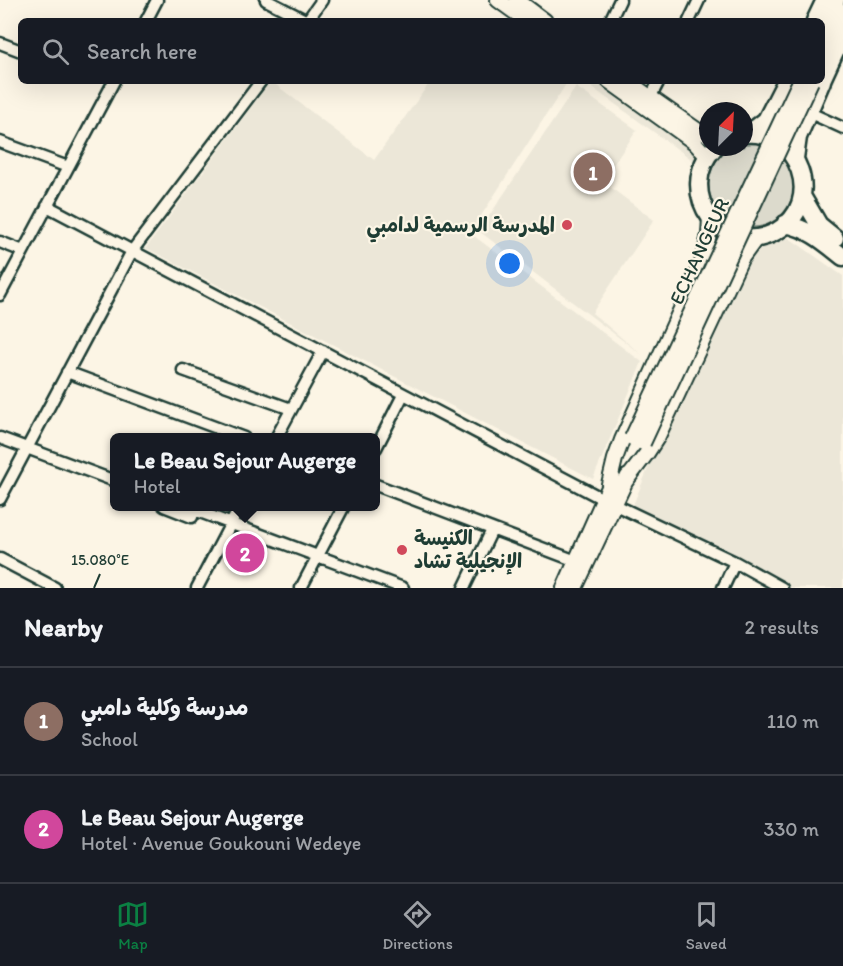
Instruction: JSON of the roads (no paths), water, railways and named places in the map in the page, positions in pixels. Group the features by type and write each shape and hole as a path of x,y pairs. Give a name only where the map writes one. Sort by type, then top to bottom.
{"highway":[{"path":"816,18 825,0"},
{"path":"825,74 843,34"},
{"path":"753,129 766,120 784,84"},
{"path":"795,158 798,137 821,84"},
{"path":"709,156 700,171 698,187 702,203 710,218 729,233 747,237 757,237 777,231 796,212 802,196 802,177 795,158 785,147 773,139 753,134"},
{"path":"802,196 819,225 843,243"},
{"path":"785,225 798,227 813,234 843,257"}],"main road":[{"path":"498,0 539,18"},
{"path":"825,26 837,0"},
{"path":"825,50 843,11"},
{"name":"ECHANGEUR","path":"638,440 800,84"},
{"path":"609,484 638,440 810,84"},
{"path":"628,86 699,131"},
{"path":"628,86 699,145"},
{"path":"575,588 609,502 609,484 622,440 704,258 710,218"},
{"path":"564,588 576,561 609,502 658,436 741,259 757,237"},
{"path":"625,482 638,440"}],"street":[{"path":"147,18 156,0"},
{"path":"266,0 301,18"},
{"path":"309,18 322,0"},
{"path":"611,18 620,0"},
{"path":"690,18 699,0"},
{"path":"0,43 18,50"},
{"path":"0,295 109,84"},
{"path":"0,500 132,251 259,84"},
{"path":"650,98 657,84"},
{"path":"808,112 843,128"},
{"path":"0,142 68,167"},
{"path":"47,206 403,395 609,502 735,562 782,588"},
{"path":"0,242 23,251"},
{"path":"279,433 323,351"},
{"path":"183,370 291,409"},
{"path":"68,372 231,433"},
{"path":"380,439 403,395"},
{"path":"0,438 25,451 110,486"},
{"path":"0,445 110,480"},
{"path":"380,487 576,561"},
{"path":"177,511 403,588"},
{"path":"193,511 229,527"},
{"path":"197,588 238,511"},
{"path":"301,588 342,511"},
{"path":"464,588 492,530"},
{"path":"0,559 39,584 56,588"},
{"path":"316,559 383,588"},
{"path":"723,588 735,562"}],"place":[{"name":"مدرسة وكلية دامبي","path":"593,172"},
{"name":"المدرسة الرسمية لدامبي","path":"567,225"},
{"name":"الكنيسة الإنجيلية تشاد","path":"402,550"},
{"name":"Le Beau Sejour Augerge","path":"245,553"}]}
